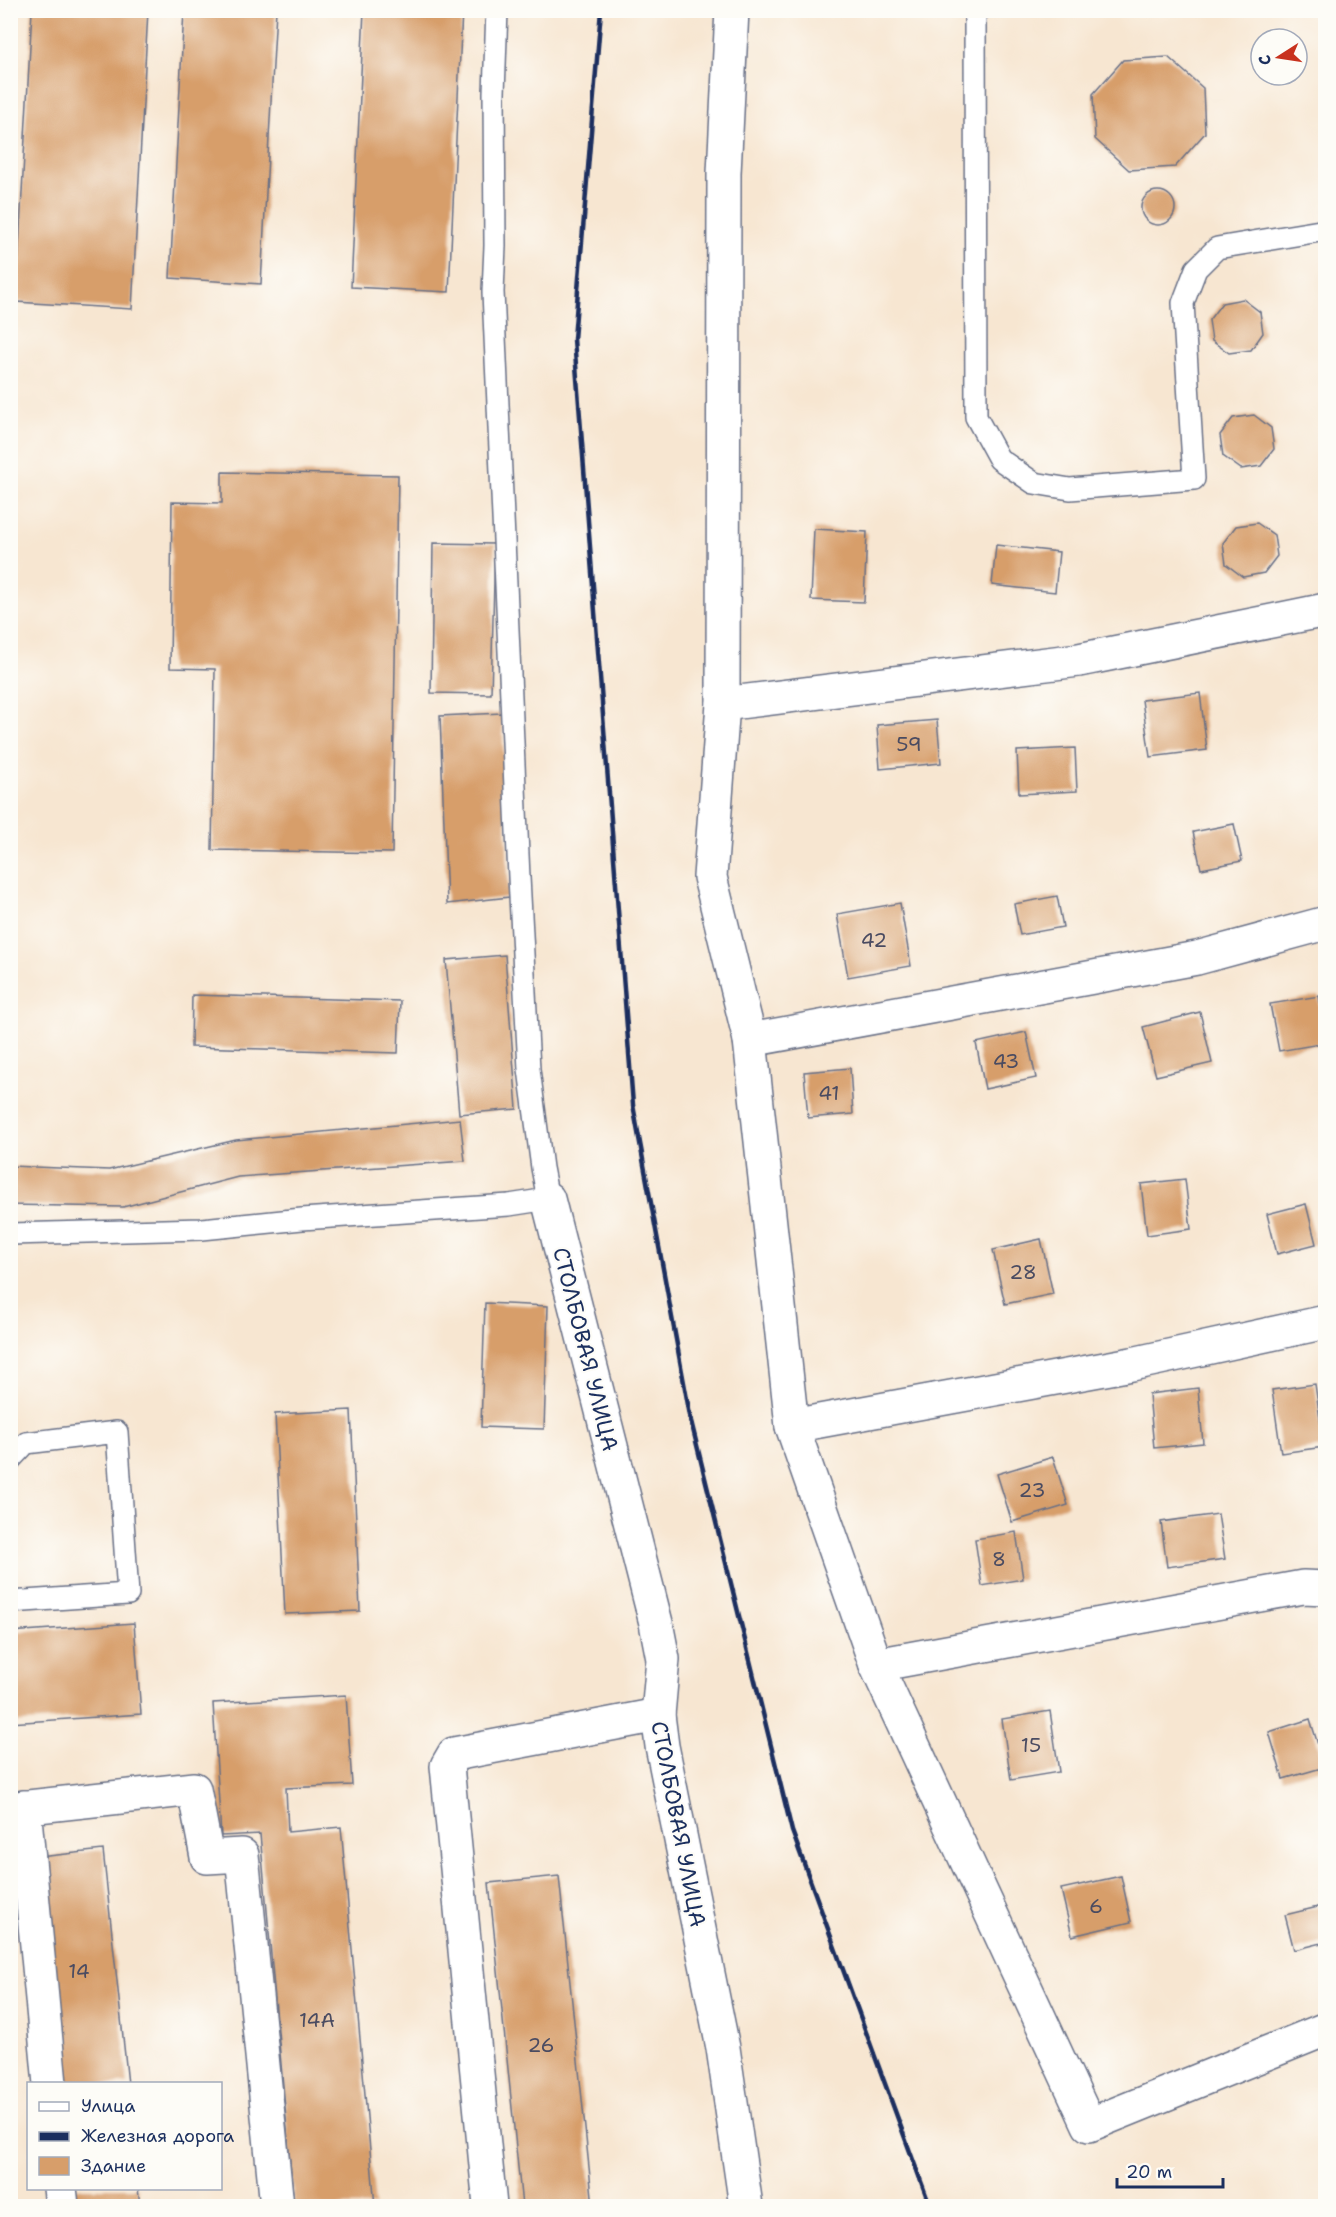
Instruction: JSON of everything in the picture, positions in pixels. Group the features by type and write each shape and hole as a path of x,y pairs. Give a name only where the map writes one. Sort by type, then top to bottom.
{"street":[{"path":"732,10 724,173 723,704 710,877 750,1040 792,1425 876,1665 1089,2126 1326,2029"},
{"path":"723,704 1079,660 1326,610"},
{"path":"750,1040 1197,958 1326,923"},
{"name":"СТОЛБОВАЯ УЛИЦА","path":"548,1199 656,1623 663,1659 658,1715 662,1746 723,2048 746,2206"},
{"path":"792,1425 1132,1364 1326,1322"},
{"path":"876,1665 1304,1587 1326,1587"},
{"path":"490,2206 447,1766 454,1754 658,1715"},
{"path":"50,2082 17,1808 194,1789 207,1857 242,1855 277,2206"},
{"path":"60,2190 62,2206"}],"lane":[{"path":"10,1234 202,1229 548,1199 529,1069 497,405 493,292 495,246 493,144 497,10"},
{"path":"975,10 976,417 999,459 1034,483 1070,489 1194,479 1183,303 1196,269 1217,248 1326,230"},
{"path":"10,1460 26,1443 117,1432 128,1594 10,1602"}],"building":[{"path":"32,10 148,10 132,309 16,302"},
{"path":"184,10 276,10 261,284 170,278"},
{"path":"364,10 462,10 449,292 351,287"},
{"path":"1168,57 1203,88 1205,133 1175,167 1129,170 1095,139 1093,94 1123,60"},
{"path":"1158,191 1170,196 1175,208 1170,220 1158,225 1146,220 1141,208 1146,196"},
{"path":"1243,299 1260,312 1263,333 1251,350 1229,353 1212,341 1209,320 1222,303"},
{"path":"1254,415 1271,428 1274,449 1261,466 1241,469 1223,456 1220,435 1233,418"},
{"path":"222,472 398,475 392,853 212,850 215,669 170,668 172,502 222,503"},
{"path":"1257,523 1274,535 1277,556 1264,573 1243,577 1226,564 1223,543 1236,526"},
{"path":"814,529 867,532 864,602 811,600"},
{"path":"433,543 495,544 491,694 431,693"},
{"path":"996,545 1059,552 1055,592 992,585"},
{"path":"1200,693 1207,750 1150,757 1142,700"},
{"path":"502,713 509,897 447,904 440,716"},
{"path":"937,720 941,763 880,769 877,725"},
{"path":"1075,748 1077,791 1019,794 1017,751"},
{"path":"1234,824 1242,861 1201,869 1193,832"},
{"path":"1057,896 1063,927 1020,935 1014,904"},
{"path":"900,903 911,966 848,977 837,914"},
{"path":"505,955 517,1109 459,1114 446,960"},
{"path":"192,995 400,1001 398,1053 191,1047"},
{"path":"1319,996 1326,1043 1279,1051 1270,1004"},
{"path":"1200,1012 1212,1063 1156,1076 1143,1027"},
{"path":"1026,1032 1036,1078 985,1089 976,1043"},
{"path":"850,1068 853,1114 808,1118 804,1072"},
{"path":"460,1119 465,1161 238,1177 123,1207 10,1205 10,1166 109,1170 236,1140"},
{"path":"1185,1179 1191,1229 1147,1235 1141,1184"},
{"path":"1306,1204 1316,1244 1277,1254 1267,1214"},
{"path":"1041,1239 1053,1294 1005,1304 993,1250"},
{"path":"485,1303 548,1306 544,1429 481,1427"},
{"path":"1315,1384 1324,1447 1281,1453 1272,1390"},
{"path":"1198,1388 1203,1443 1154,1448 1149,1394"},
{"path":"351,1410 360,1611 285,1614 275,1414"},
{"path":"1053,1457 1068,1505 1012,1522 997,1474"},
{"path":"1218,1514 1225,1559 1167,1567 1161,1522"},
{"path":"1016,1532 1023,1579 982,1586 975,1539"},
{"path":"134,1623 141,1714 10,1723 10,1632"},
{"path":"346,1695 352,1785 286,1788 288,1832 341,1827 375,2206 294,2206 260,1834 221,1836 213,1703"},
{"path":"1050,1711 1059,1772 1011,1780 1002,1719"},
{"path":"1310,1719 1325,1767 1283,1779 1269,1732"},
{"path":"103,1850 128,2082 53,2082 30,1858"},
{"path":"559,1876 593,2206 522,2206 489,1883"},
{"path":"1121,1876 1131,1922 1072,1936 1061,1889"},
{"path":"1326,1905 1326,1942 1294,1950 1285,1915"},
{"path":"64,2190 138,2190 140,2206 66,2206"}],"railway":[{"path":"601,10 574,339 633,1105 691,1421 792,1831 930,2206"}]}
